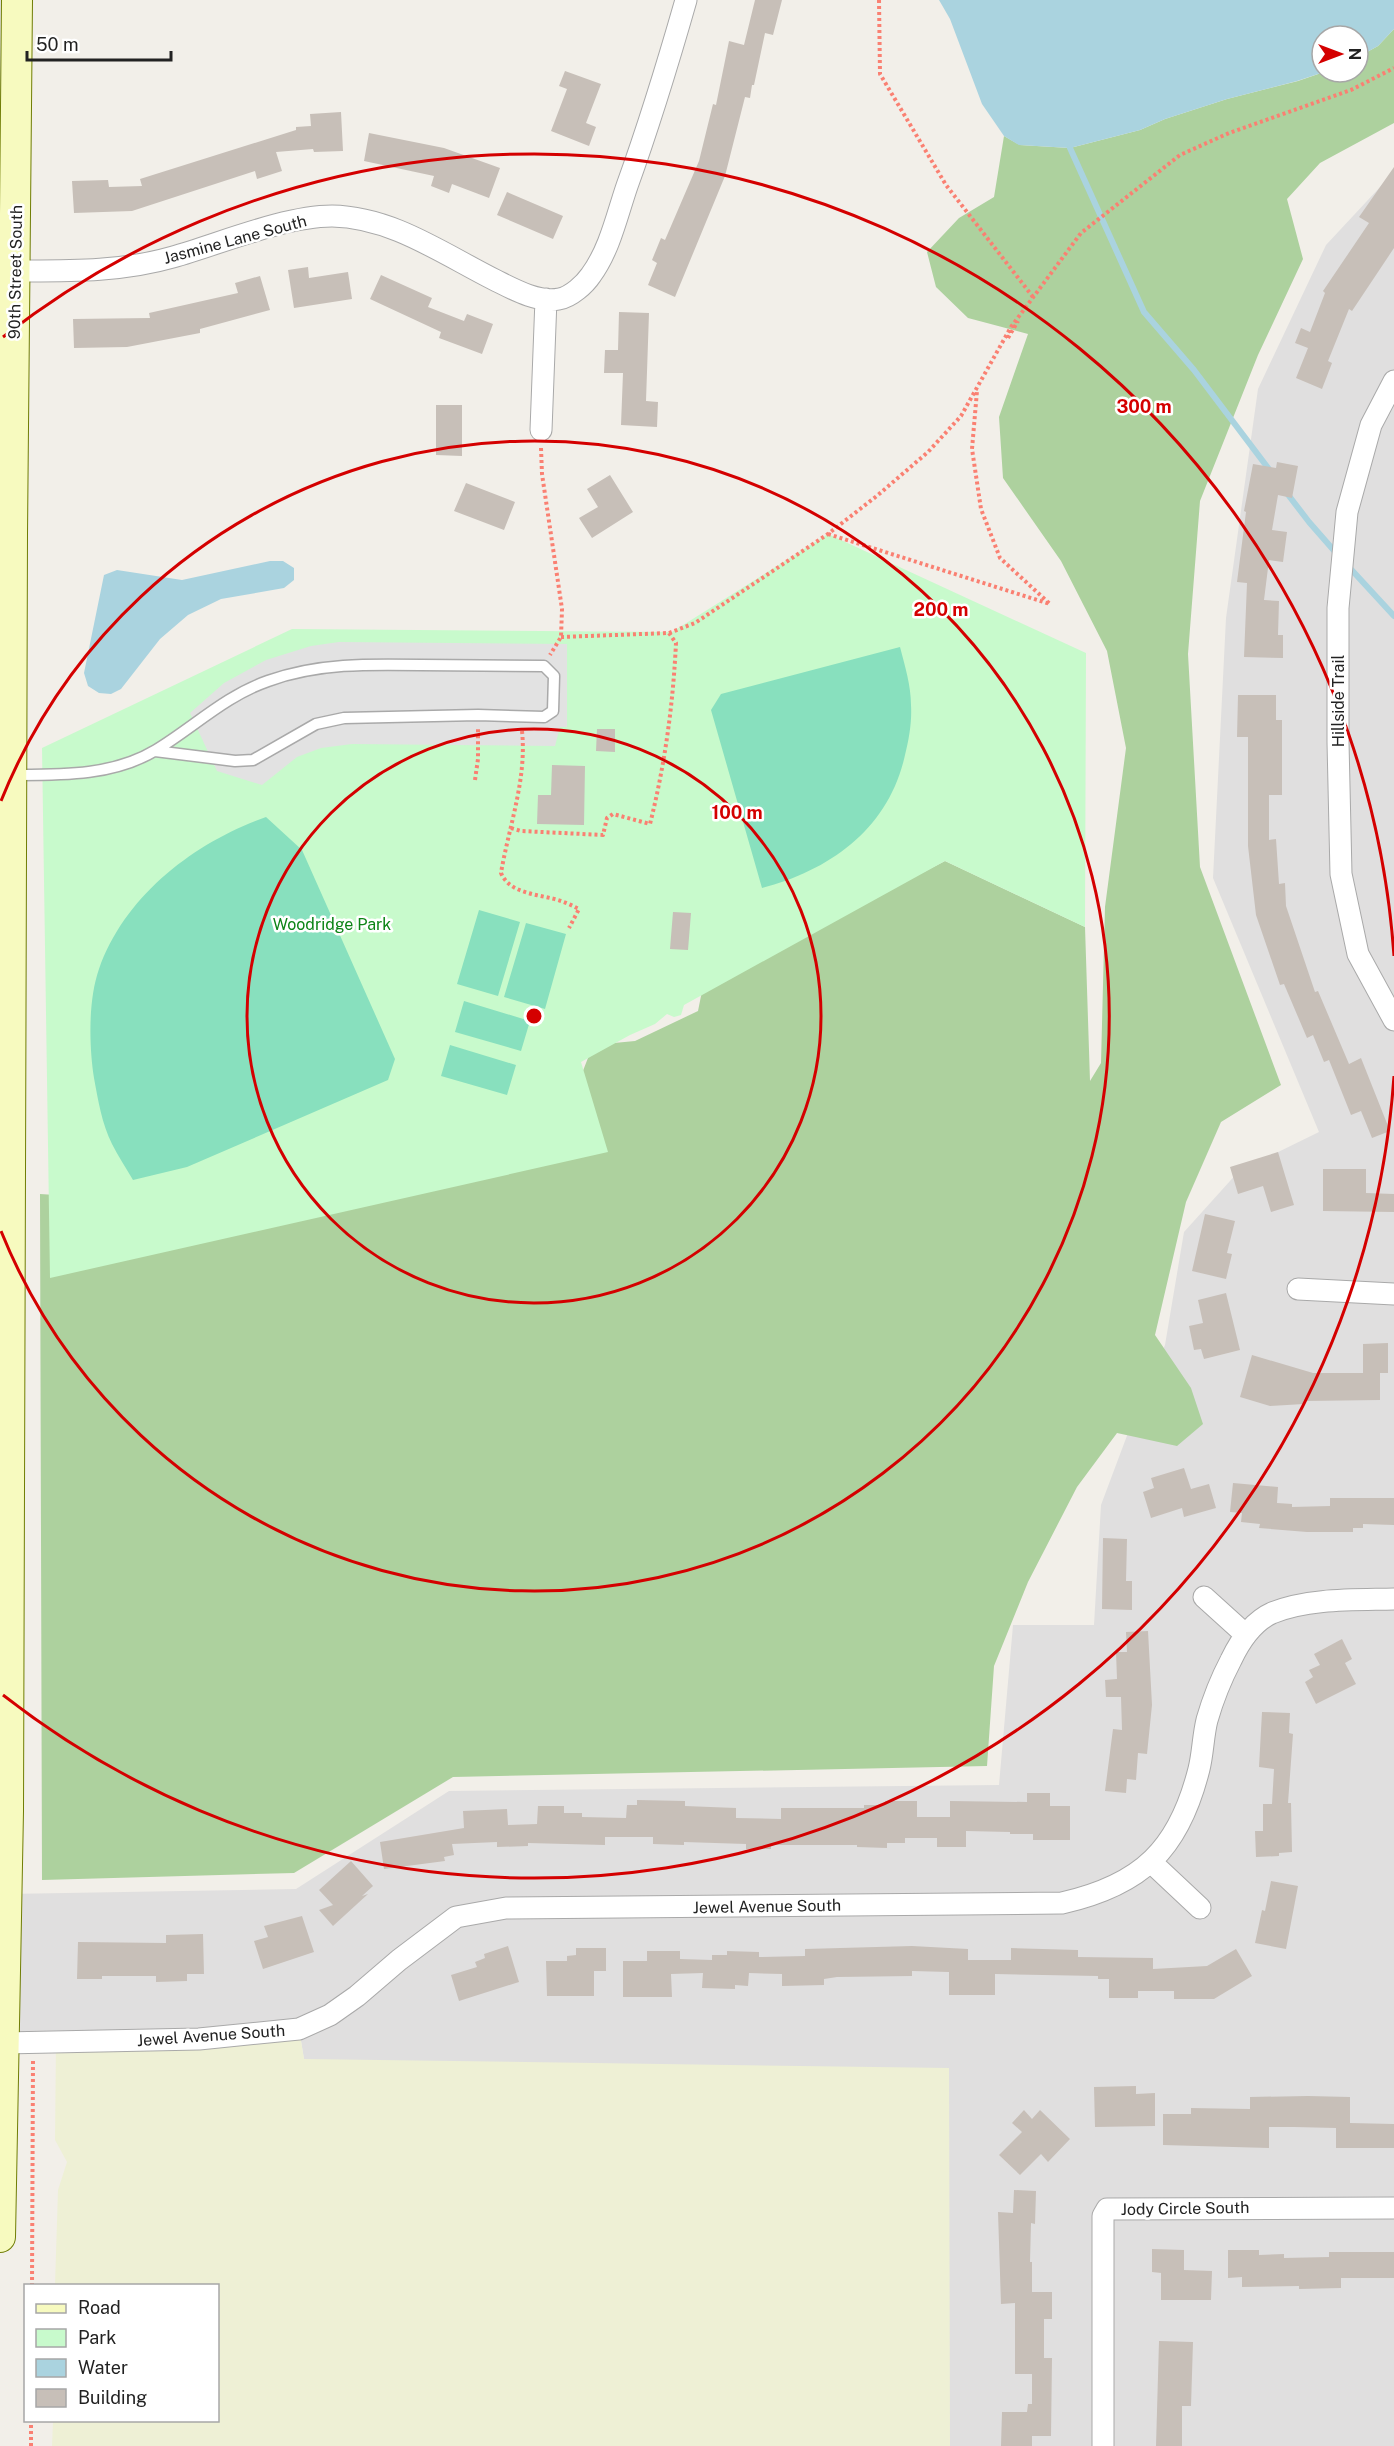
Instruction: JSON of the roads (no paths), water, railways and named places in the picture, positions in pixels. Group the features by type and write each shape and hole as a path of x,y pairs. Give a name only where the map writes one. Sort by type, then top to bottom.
{"street":[{"name":"90th Street South","path":"0,2237 18,2043 4,1810 5,1204 12,775 6,534 16,270 17,0"},
{"path":"541,430 546,299 561,299 582,286 592,273 609,241 661,90 686,0"},
{"name":"Jasmine Lane South","path":"16,270 88,272 144,264 305,219 330,216 349,217 397,231 437,247 495,280 537,298 546,299"},
{"name":"Hillside Trail","path":"1394,381 1371,425 1347,512 1338,608 1341,874 1358,954 1394,1020"},
{"path":"1298,1289 1394,1294"},
{"path":"1204,1597 1246,1635"},
{"name":"Jewel Avenue South","path":"18,2043 199,2039 299,2029 330,2015 456,1917 469,1913 506,1908 1062,1903 1090,1897 1124,1883 1151,1862 1170,1839 1186,1811 1199,1768 1211,1710 1222,1678 1237,1647 1252,1627 1272,1613 1322,1601 1394,1599"},
{"path":"1151,1862 1200,1908"},
{"name":"Jody Circle South","path":"1103,2446 1103,2216 1107,2209 1394,2208"}],"lane":[{"path":"12,775 88,772 123,765 155,751 221,703 267,681 312,669 376,664 544,666 554,676 553,711 544,717 478,715 344,718 316,724 253,760 235,761 155,751"}],"water":[{"path":"939,0 1394,0 1394,29 1378,46 1370,50 1370,24 1310,24 1310,77 1227,99 1165,119 1140,130 1070,148 1019,145 1004,136 982,104 950,19"},
{"path":"270,561 283,561 294,568 294,580 284,588 221,599 188,615 160,639 121,689 111,694 99,693 88,686 84,673 104,575 117,570 182,580"}],"waterway":[{"path":"1070,148 1144,312 1194,370 1271,472"},
{"path":"1286,492 1337,554"},
{"path":"1348,566 1394,616"}],"park label":[{"name":"Woodridge Park","path":"332,924"}]}
